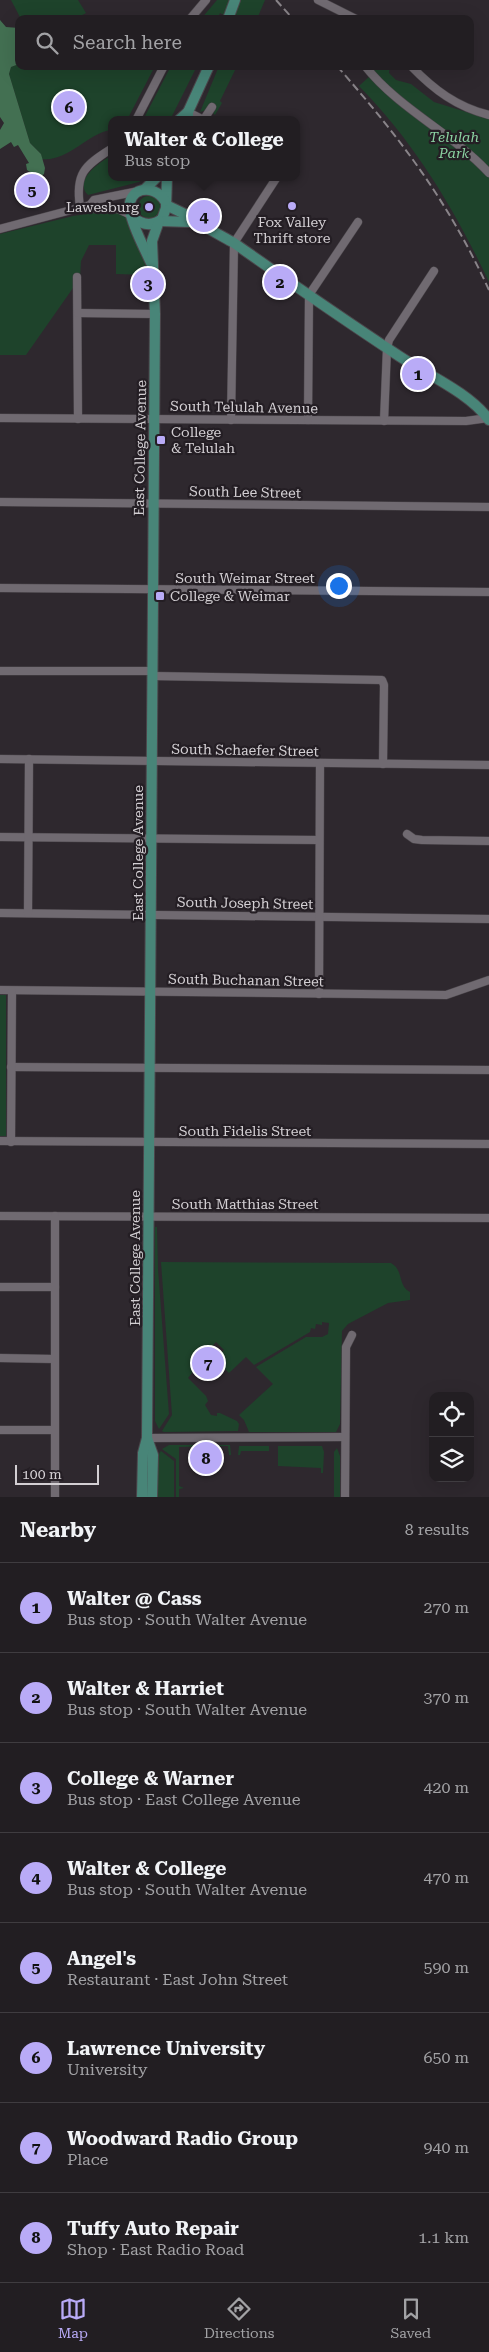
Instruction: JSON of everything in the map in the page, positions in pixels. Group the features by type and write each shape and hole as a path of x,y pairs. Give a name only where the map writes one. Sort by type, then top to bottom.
{"main road":[{"path":"229,15 235,0"},
{"path":"188,116 206,70"},
{"path":"152,181 130,204 132,216 144,224 159,221 190,222 193,220"},
{"path":"159,221 165,212 167,181"},
{"path":"142,190 156,191 166,203 234,244 308,296 451,389 489,418"},
{"name":"East College Avenue","path":"132,216 153,268"},
{"name":"East College Avenue","path":"142,1497 143,1453 147,1438 150,1142 153,504 156,314 153,236 159,221"},
{"name":"East College Avenue","path":"147,1438 154,1455 152,1497"}],"street":[{"path":"193,15 206,0"},
{"path":"318,0 348,15"},
{"path":"138,116 162,70"},
{"path":"369,70 390,92 472,155 489,173"},
{"path":"415,70 442,95 465,107 489,115"},
{"path":"206,116 212,107"},
{"path":"80,207 78,189 82,174 91,162 108,152"},
{"path":"231,420 234,244 274,181"},
{"path":"0,229 90,205 94,200 142,190"},
{"path":"90,205 95,209 115,208 132,216"},
{"path":"308,420 308,296 358,222"},
{"path":"384,421 386,348 389,340 434,271"},
{"path":"77,277 78,419"},
{"path":"78,313 156,314"},
{"name":"South Telulah Avenue","path":"0,418 384,421 466,421 489,418"},
{"name":"South Lee Street","path":"0,502 489,507"},
{"name":"South Weimar Street","path":"0,588 489,592"},
{"path":"0,671 378,679 383,682 383,764"},
{"name":"South Schaefer Street","path":"0,759 489,765"},
{"path":"28,913 29,759"},
{"path":"319,994 320,763"},
{"path":"407,834 414,839 422,840 489,841"},
{"path":"0,836 319,840"},
{"name":"South Joseph Street","path":"0,913 489,919"},
{"name":"South Buchanan Street","path":"0,990 446,995 489,980"},
{"path":"11,1142 12,991"},
{"path":"12,1067 489,1070"},
{"name":"South Fidelis Street","path":"0,1141 489,1144"},
{"name":"South Matthias Street","path":"0,1216 489,1218"},
{"path":"55,1216 55,1497"},
{"path":"0,1287 55,1287"},
{"path":"345,1497 346,1347 352,1335"},
{"path":"0,1358 54,1359"},
{"path":"0,1430 54,1430"},
{"path":"147,1438 345,1438"}],"green space":[{"path":"11,0 78,0 86,13 82,15 19,15"},
{"path":"217,0 265,0 259,15 224,15 220,13 219,15 204,15"},
{"path":"0,20 6,27 15,28 15,66 11,67 9,74 30,143 41,154 45,168 44,174 39,178 27,170 26,164 29,163 18,145 14,147 11,142 0,149 0,130 4,123 0,117"},
{"path":"15,66 15,70 153,70 129,116 108,116 108,131 94,136 61,156 42,159 41,154 30,143 9,74 11,67"},
{"path":"169,70 195,70 172,116 145,116"},
{"path":"217,70 235,70 220,101 222,103 215,115 213,113 214,108 200,112"},
{"name":"Telulah Park","path":"373,70 389,70 389,73 396,80 411,84 434,102 489,119 489,282 448,203 432,178 398,131 359,86 371,75"},
{"path":"108,158 108,181 140,181 88,195 84,189 86,178"},
{"path":"149,196 157,199 160,207 157,215 149,218 141,215 138,207 141,199"},
{"path":"101,212 119,213 128,221 139,243 148,275 116,274 116,245 89,245 81,261 80,278 26,355 0,355 0,234 73,216"},
{"path":"0,995 6,995 6,1136 0,1136"},
{"path":"155,1227 157,1227 158,1269 169,1414 159,1429 155,1421"},
{"path":"161,1262 391,1263 398,1270 403,1286 410,1292 410,1300 388,1303 348,1324 342,1331 340,1424 336,1432 249,1432 244,1420 239,1415 273,1384 256,1367 306,1337 322,1337 328,1334 329,1323 322,1322 322,1325 316,1324 315,1329 311,1328 310,1332 254,1365 246,1357 229,1373 215,1359 224,1350 216,1342 193,1367 195,1369 188,1378 206,1396 208,1401 205,1405 211,1415 217,1416 217,1413 220,1413 237,1421 239,1424 238,1431 164,1432 162,1431 172,1415"},
{"path":"169,1445 230,1445 231,1455 229,1455 228,1446 179,1447 179,1486 184,1488 179,1489 179,1497 176,1497 176,1459 162,1449"},
{"path":"239,1446 269,1446 269,1451 241,1451 240,1455 238,1455"},
{"path":"278,1446 322,1446 324,1452 323,1473 321,1473 321,1468 278,1466"},
{"path":"337,1448 340,1456 340,1497 334,1497 334,1452"},
{"path":"161,1451 174,1461 174,1497 158,1497 158,1455"}],"railway":[{"path":"276,0 289,15"},
{"path":"340,70 382,119 422,172 457,228 489,290"}],"place":[{"name":"Lawrence University","path":"69,107"},
{"name":"Angel's","path":"32,190"},
{"name":"Fox Valley Thrift store","path":"292,206"},
{"name":"Lawesburg","path":"149,207"},
{"name":"Walter & College","path":"204,216"},
{"name":"Walter & Harriet","path":"280,282"},
{"name":"College & Warner","path":"148,284"},
{"name":"Walter @ Cass","path":"418,374"},
{"name":"College & Telulah","path":"161,440"},
{"name":"College & Weimar","path":"160,596"},
{"name":"Woodward Radio Group","path":"208,1363"},
{"name":"Tuffy Auto Repair","path":"206,1458"}]}
